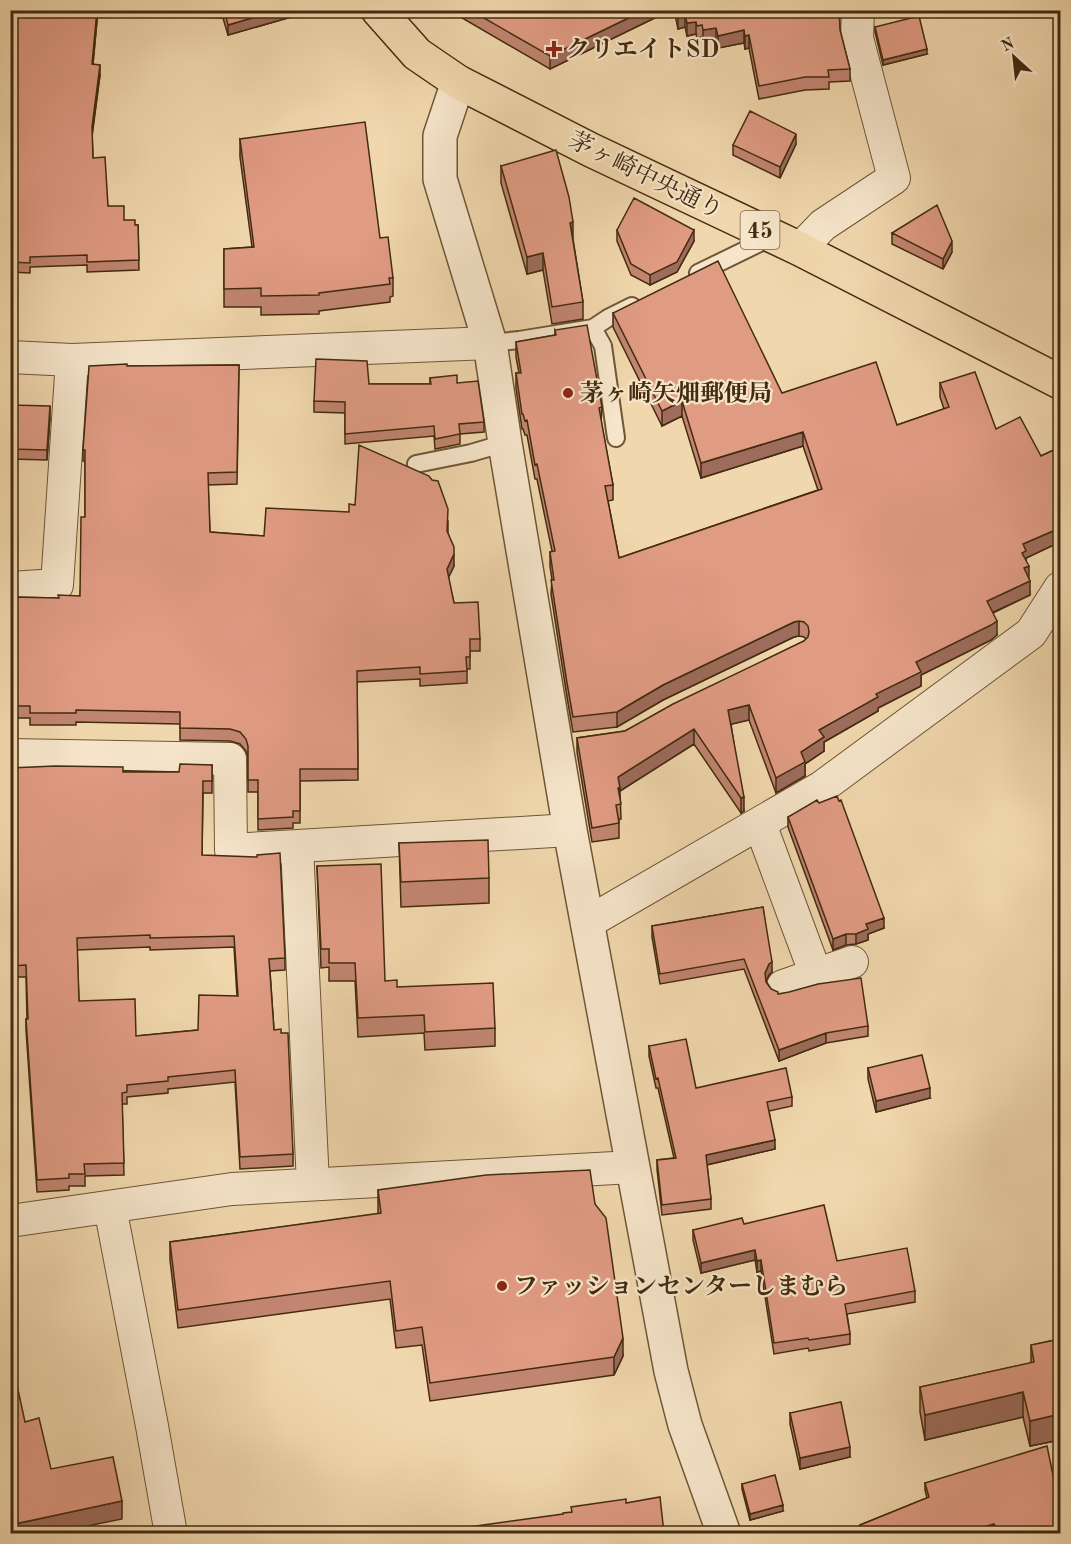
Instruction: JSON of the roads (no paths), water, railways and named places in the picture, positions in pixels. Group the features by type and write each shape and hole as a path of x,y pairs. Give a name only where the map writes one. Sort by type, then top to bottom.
{"main road":[{"name":"茅ヶ崎中央通り","path":"378,10 417,54 458,82 591,150 787,242 1060,382"}],"street":[{"path":"787,242 823,225 894,178 857,38 858,10"},
{"path":"458,82 440,136 440,179 490,343 505,443 561,744 570,830 674,1382 685,1425 724,1533"},
{"path":"10,357 72,360 490,343"},
{"path":"10,588 57,585 72,360"},
{"path":"587,923 822,787 1031,633 1060,588"},
{"path":"10,755 230,759 231,850 570,830"},
{"path":"760,824 816,975"},
{"path":"297,846 313,1184"},
{"path":"783,986 852,962"},
{"path":"10,1221 232,1189 633,1167"},
{"path":"110,1207 171,1533"}],"lane":[{"path":"688,278 787,242"},
{"path":"490,343 593,328 648,298"},
{"path":"593,328 603,346 616,438"},
{"path":"416,464 471,453 505,443"}],"place":[{"name":"クリエイトSD","path":"554,49"},
{"name":"茅ヶ崎矢畑郵便局","path":"568,393"},
{"name":"ファッションセンターしまむら","path":"502,1286"}]}
